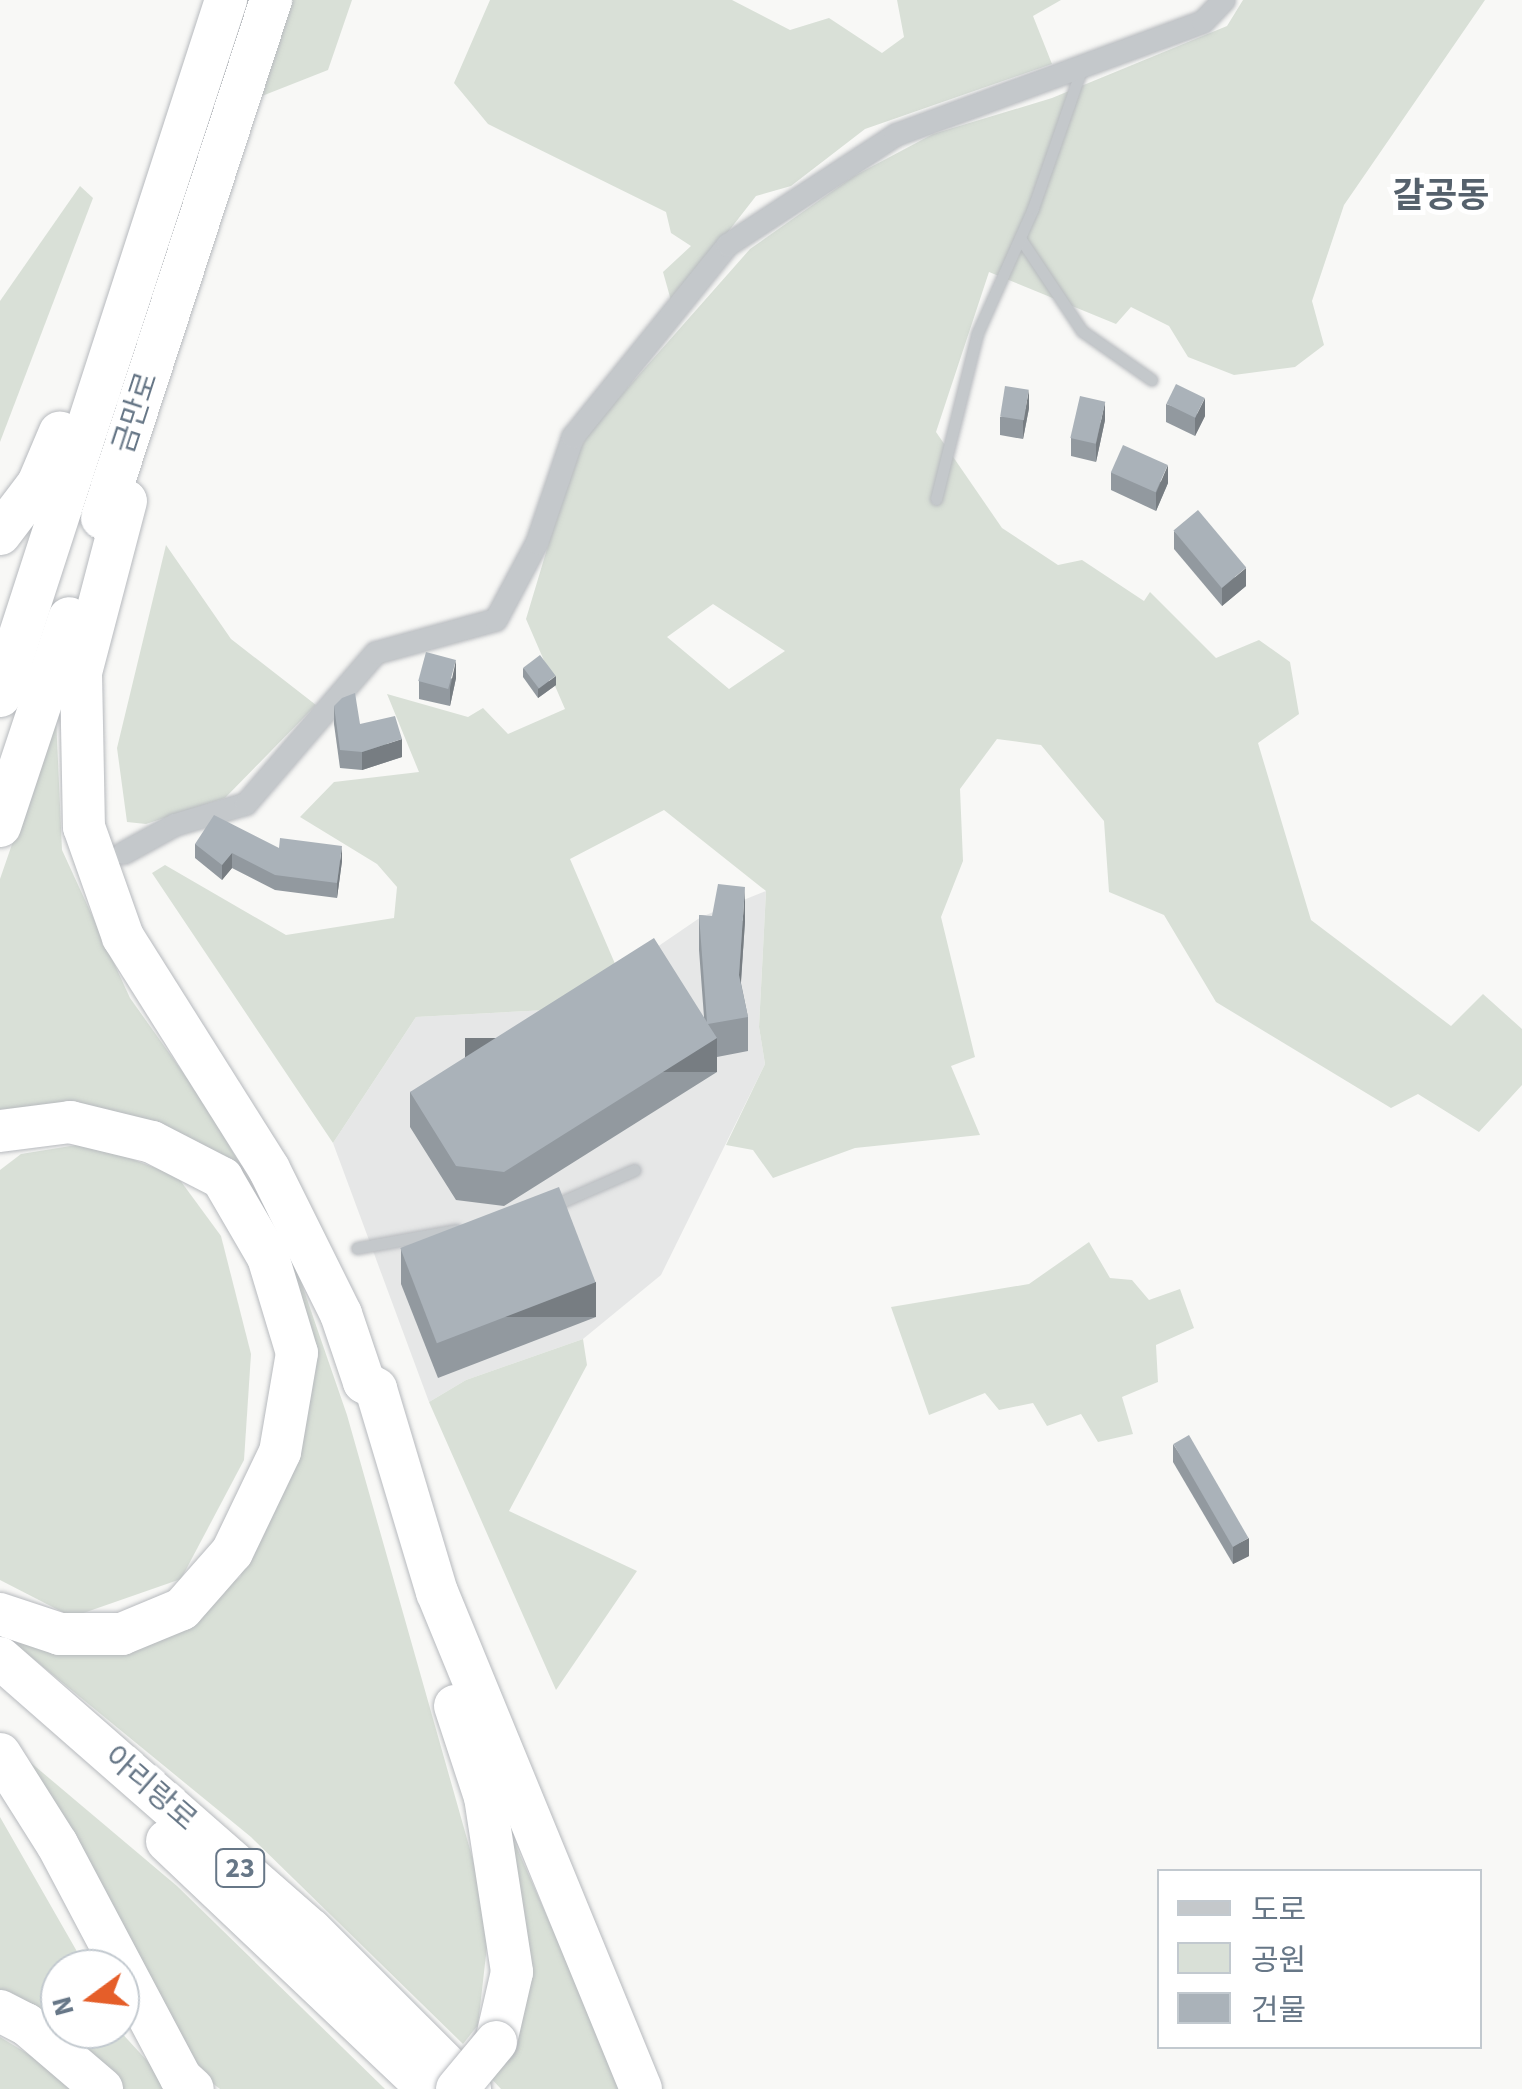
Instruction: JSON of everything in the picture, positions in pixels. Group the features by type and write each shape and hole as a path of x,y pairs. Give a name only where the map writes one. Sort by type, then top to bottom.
{"highway":[{"name":"금만로","path":"0,696 226,0"},
{"name":"금만로","path":"0,826 271,0"},
{"path":"0,534 38,484 105,326 120,327"},
{"path":"110,494 126,501 81,673 84,827 123,937 269,1170 341,1314 364,1382 361,1396 422,1607 485,1797 512,1972 496,2042 457,2089"},
{"path":"0,1131 70,1122 152,1142 222,1178 268,1256 297,1354 280,1452 232,1552 182,1609 122,1634 60,1634 0,1614"},
{"path":"364,1382 376,1389 437,1592 641,2089"},
{"name":"아리랑로","path":"0,1658 312,1930 470,2089"},
{"name":"아리랑로","path":"0,1698 145,1819 428,2089"},
{"path":"0,1754 57,1844 181,2078 194,2089"},
{"path":"0,2011 26,2024 102,2089"}],"street":[{"path":"124,853 175,824 246,804 285,766 376,652 496,620 537,543 573,436 728,244 896,135 1203,22 1224,0"}],"lane":[{"path":"936,499 978,334 1020,238 1082,68"},
{"path":"1020,238 1082,331 1152,380"},
{"path":"528,1212 634,1170"},
{"path":"357,1248 474,1227"}],"shaded area":[{"path":"766,891 759,1027 765,1064 661,1275 583,1339 466,1380 429,1402 333,1143 416,1017 548,1010 619,973 701,917"}],"green space":[{"path":"292,0 352,0 328,70 262,96"},
{"path":"490,0 732,0 790,30 829,18 882,53 904,37 897,0 1061,0 1033,16 1052,64 865,129 791,186 756,196 672,304 663,272 691,246 671,233 666,212 488,124 454,83"},
{"path":"1243,0 1485,0 1344,205 1312,301 1324,345 1295,367 1234,375 1188,357 1169,326 1131,307 1116,324 989,272 936,432 1002,528 1058,565 1082,560 1144,601 1150,592 1216,658 1259,640 1290,662 1299,714 1258,743 1311,920 1451,1026 1483,994 1522,1029 1522,1085 1479,1132 1418,1094 1391,1108 1216,1002 1164,915 1109,892 1104,821 1041,745 997,739 960,789 963,861 941,917 975,1057 951,1066 980,1135 855,1148 773,1178 753,1150 726,1145 765,1064 759,1027 766,891 664,810 570,859 619,973 548,1010 416,1017 333,1143 152,873 165,865 286,935 394,918 397,887 377,864 300,817 334,782 419,772 387,694 468,717 483,708 508,734 565,709 526,619 574,459 592,428 750,249 854,176 933,134 1052,98 1227,26","holes":["713,604 785,651 729,689 667,637"]},
{"path":"80,186 93,198 0,442 0,301"},
{"path":"166,545 231,639 316,705 225,798 146,824 127,822 117,748"},
{"path":"56,717 62,850 130,998 204,1102 291,1253 347,1415 490,1920 478,2025 463,2044 251,1837 14,1643 139,1645 240,1577 303,1413 304,1330 198,1145 0,1124 0,879"},
{"path":"89,1143 177,1176 221,1236 251,1354 244,1460 181,1579 72,1617 0,1580 0,1170 21,1154"},
{"path":"1089,1242 1110,1278 1132,1280 1149,1300 1180,1289 1194,1328 1156,1345 1158,1382 1122,1397 1133,1434 1098,1442 1081,1414 1047,1426 1033,1403 999,1410 985,1393 929,1415 891,1307 1029,1284"},
{"path":"583,1339 587,1365 509,1511 637,1571 556,1690 429,1402 466,1380"},
{"path":"11,1746 177,1886 385,2089 220,2089 191,2067 140,1976 140,1949 125,1949"},
{"path":"494,1796 623,2089 501,2089 488,2075 525,1985"},
{"path":"0,1817 76,1949 40,1949 40,2025 0,1994"},
{"path":"0,2037 48,2066 74,2089 0,2089"},
{"path":"71,2049 136,2049 173,2089 122,2089"}],"building":[{"path":"1176,384 1205,398 1195,418 1166,404"},
{"path":"1005,386 1029,390 1024,420 1000,417"},
{"path":"1080,396 1105,402 1096,444 1070,438"},
{"path":"1123,445 1168,465 1156,492 1111,472"},
{"path":"1198,510 1246,567 1222,588 1173,531"},
{"path":"426,652 456,660 448,689 418,681"},
{"path":"540,655 556,676 539,688 523,668"},
{"path":"355,693 360,724 395,716 402,739 362,752 340,750 334,706"},
{"path":"214,815 279,848 280,838 342,846 337,883 275,875 232,853 222,865 195,844"},
{"path":"718,884 745,887 739,975 748,1017 708,1024 717,1038 504,1172 456,1166 410,1092 654,938 707,1022 699,915 712,916"},
{"path":"559,1187 596,1282 437,1343 400,1248"},
{"path":"1189,1435 1248,1538 1233,1547 1173,1444"}],"district":[{"name":"갈공동","path":"1441,196"}]}
